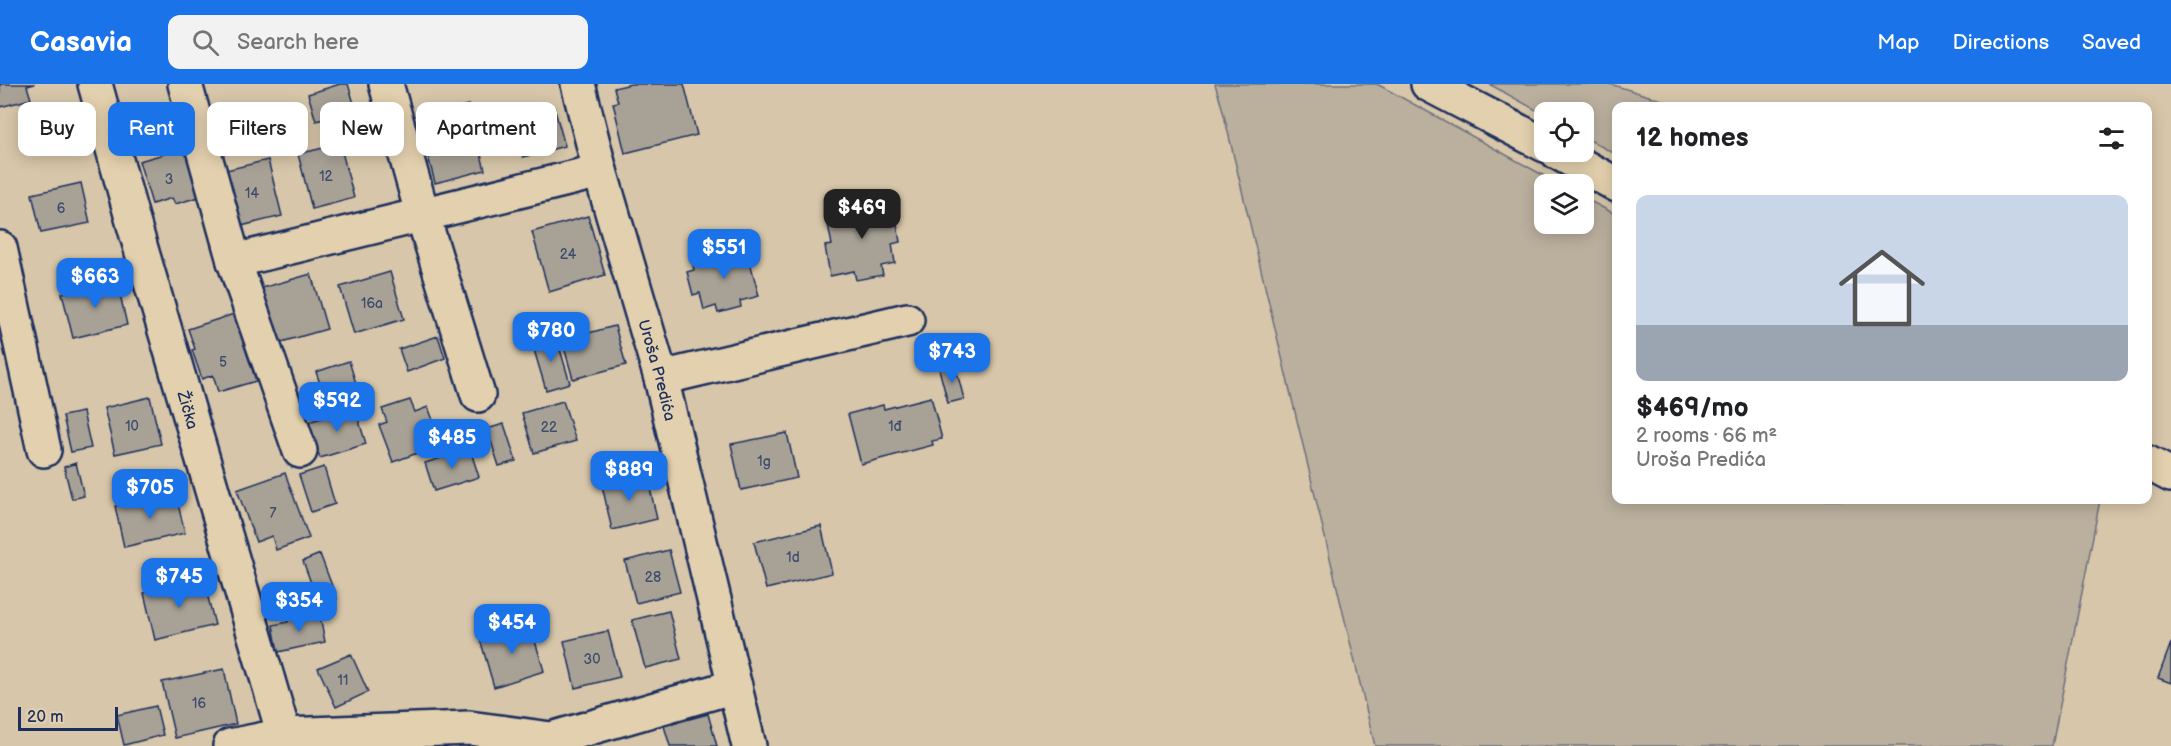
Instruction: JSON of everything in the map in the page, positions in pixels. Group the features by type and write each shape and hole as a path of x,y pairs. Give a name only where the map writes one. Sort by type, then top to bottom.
{"street":[{"name":"Žička","path":"95,84 134,225 284,735"},
{"path":"185,84 234,261 300,451"},
{"path":"386,84 422,213 478,394"},
{"name":"Uroša Predića","path":"578,84 600,171 661,378 749,746"},
{"path":"1428,84 1534,139"},
{"path":"1575,162 1612,182"},
{"path":"234,261 600,171"},
{"path":"0,248 44,450"},
{"path":"661,378 907,320"},
{"path":"2152,465 2171,475"},
{"path":"230,746 284,735 469,728 551,739 735,686"}],"shaded area":[{"path":"1215,84 1377,84 1541,174 1534,174 1534,234 1594,234 1594,203 1612,212 1612,504 2099,504 2052,746 1375,746"},
{"path":"1489,84 1610,84 1668,102 1612,102 1612,152 1594,142 1594,102 1534,102 1534,109"}],"building":[{"path":"0,84 35,84 27,86 31,99 0,107"},
{"path":"340,84 348,84 354,102 320,102 320,120 316,121 308,94"},
{"path":"631,84 684,84 697,135 625,153 613,103 618,102 614,88"},
{"path":"557,118 565,146 557,148"},
{"path":"320,149 320,156 343,156 354,198 312,209 299,156 308,156 308,152"},
{"path":"157,156 187,156 199,197 175,204 172,198 152,204 139,161"},
{"path":"428,156 481,156 485,170 435,183"},
{"path":"268,160 282,216 237,227 222,171"},
{"path":"81,183 90,223 41,233 32,194"},
{"path":"893,201 900,242 892,244 895,263 881,266 883,275 856,280 854,271 830,276 825,246 832,245 826,214"},
{"path":"588,216 605,275 549,292 532,232"},
{"path":"746,247 759,296 740,301 741,307 718,313 716,306 704,310 700,293 693,295 687,272 694,270 692,260"},
{"path":"390,272 404,319 354,334 340,287"},
{"path":"311,274 327,329 271,345 255,290"},
{"path":"117,281 127,325 73,338 62,293"},
{"path":"234,314 256,381 218,392 213,375 202,379 192,350 195,349 188,329"},
{"path":"615,326 626,365 573,379 562,340"},
{"path":"438,336 445,358 407,372 399,349"},
{"path":"556,336 570,383 546,390 532,343"},
{"path":"349,361 358,390 326,401 316,372"},
{"path":"955,365 964,399 948,403 939,369"},
{"path":"150,397 161,444 115,454 104,408"},
{"path":"931,397 942,439 932,441 933,445 861,464 848,414 883,405 884,409"},
{"path":"410,400 415,412 428,407 442,444 393,462 379,425 387,422 382,409"},
{"path":"563,401 576,441 534,453 522,413"},
{"path":"355,408 366,444 320,458 308,422"},
{"path":"83,412 91,448 71,452 63,416"},
{"path":"504,424 516,461 499,466 487,429"},
{"path":"787,433 797,478 741,490 731,444"},
{"path":"470,449 479,477 434,491 425,463"},
{"path":"76,463 84,496 72,499 64,467"},
{"path":"324,467 335,504 311,512 299,475"},
{"path":"285,473 309,538 276,550 272,536 256,542 237,490"},
{"path":"647,475 657,519 612,530 602,485"},
{"path":"175,492 185,533 124,547 115,506"},
{"path":"821,526 832,573 766,589 754,542"},
{"path":"669,550 680,592 636,603 625,561"},
{"path":"320,554 337,599 319,605 303,561"},
{"path":"203,578 215,625 155,640 144,593"},
{"path":"669,611 681,659 645,668 632,620"},
{"path":"304,614 305,619 320,616 325,642 278,652 273,625 288,622 287,617"},
{"path":"530,624 544,671 494,687 480,639"},
{"path":"608,631 620,677 575,688 564,641"},
{"path":"2171,643 2171,683 2158,678"},
{"path":"351,654 368,692 336,707 318,668"},
{"path":"224,669 236,724 175,738 162,682"},
{"path":"156,706 163,735 124,745 117,715"},
{"path":"708,714 717,746 670,746 664,726"}]}
